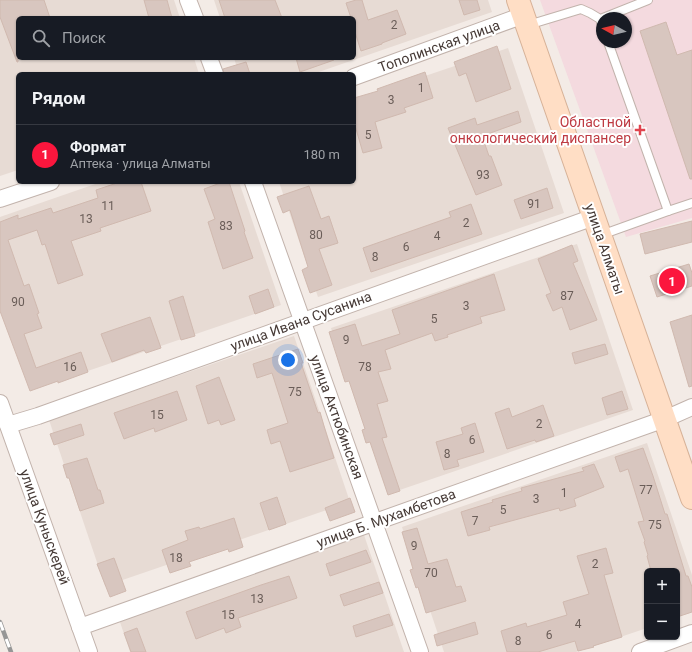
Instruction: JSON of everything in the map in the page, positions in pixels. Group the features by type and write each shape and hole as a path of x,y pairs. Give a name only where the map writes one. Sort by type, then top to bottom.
{"street":[{"path":"188,0 194,16"},
{"name":"Тополинская улица","path":"356,76 523,14"},
{"name":"улица Алматы","path":"523,14 692,498"},
{"path":"210,60 214,72"},
{"path":"0,199 45,184"},
{"name":"улица Актюбинская","path":"254,184 420,652"},
{"name":"улица Ивана Сусанина","path":"8,425 38,416 302,321 597,226"},
{"name":"улица Куныскерей","path":"0,403 89,652"},
{"name":"улица Б. Мухамбетова","path":"80,627 665,419 692,407"},
{"path":"640,652 692,633"}],"lane":[{"path":"620,12 648,0"},
{"path":"523,14 580,9 596,16"},
{"path":"610,48 668,211"},
{"path":"597,226 668,211 692,203"}],"shaded area":[{"path":"0,0 174,0 179,16 16,16 16,60 195,60 198,72 16,72 16,171 0,176"},
{"path":"214,0 488,0 492,12 356,59 356,16 219,16"},
{"name":"Областной онкологический диспансер","path":"540,0 692,0 692,218 626,237"},
{"path":"508,48 564,213 318,297 280,184 356,184 356,99"},
{"path":"235,60 353,60 319,72 238,72"},
{"path":"95,184 240,184 281,305 35,389 0,286 0,217"},
{"path":"577,244 633,410 388,494 331,328"},
{"path":"294,336 350,502 105,586 49,420"},
{"path":"647,443 692,575 692,612 680,616 680,568 644,568 644,629 576,652 444,652 402,527"},
{"path":"364,535 404,652 130,652 119,619"}],"building":[{"path":"0,0 44,0 49,16 16,16 16,59 0,17"},
{"path":"144,0 167,0 171,16 148,16"},
{"path":"219,0 275,0 281,16 224,16"},
{"path":"362,0 368,20 397,10 406,34 361,51 356,35 356,16 350,16 346,3"},
{"path":"459,0 477,0 480,10 464,15"},
{"path":"666,22 677,55 692,50 692,179 690,179 640,31"},
{"path":"497,46 511,89 476,102 466,73 459,76 454,62"},
{"path":"297,60 334,60 300,72"},
{"path":"246,62 249,72 224,72 223,69"},
{"path":"425,72 433,98 404,108 406,112 375,122 382,148 363,153 356,129 356,97 378,91 377,89"},
{"path":"518,111 521,122 482,136 502,185 476,195 448,128 475,118 477,125"},
{"path":"114,184 142,184 151,211 100,228 101,231 71,241 83,275 58,284 45,244 42,245 37,230 8,240 24,286 29,284 39,313 37,314 42,328 24,334 36,368 81,352 88,372 30,391 0,311 0,222 18,215 18,219 51,208 53,213 98,198 96,190"},
{"path":"218,184 230,184 253,258 223,269 208,222 215,219 204,189"},
{"path":"309,186 321,219 329,216 338,243 319,249 332,285 310,293 302,270 308,267 290,210 283,213 277,197"},
{"path":"547,188 553,208 521,219 514,200"},
{"path":"471,204 482,234 371,272 363,248 451,217 449,212"},
{"path":"692,221 692,242 645,254 640,234"},
{"path":"572,245 578,261 573,263 597,320 570,330 562,307 553,311 546,295 551,293 538,259"},
{"path":"689,264 692,273 692,286 657,297 650,276"},
{"path":"494,274 505,310 480,317 482,323 447,335 448,337 435,341 432,333 385,350 391,369 378,372 388,401 377,404 387,437 382,438 400,491 388,495 370,442 366,443 362,430 365,429 349,381 345,382 329,332 355,324 362,346 400,334 392,310"},
{"path":"268,289 274,307 255,314 249,296"},
{"path":"183,296 195,336 181,340 169,301"},
{"path":"692,315 692,386 689,387 670,322"},
{"path":"150,317 161,348 146,353 144,350 112,362 101,334"},
{"path":"605,344 608,354 575,364 572,353"},
{"path":"298,349 303,363 301,363 318,413 320,412 334,458 290,472 280,441 271,444 267,430 288,423 272,373 257,378 253,364"},
{"path":"219,377 235,420 221,425 219,420 208,424 196,386"},
{"path":"177,391 187,420 155,432 154,428 124,439 114,413"},
{"path":"622,391 628,409 607,415 602,398"},
{"path":"543,405 554,436 536,442 535,440 507,449 495,413 509,408 512,417"},
{"path":"475,423 484,452 457,460 459,466 444,470 436,442 463,434 461,428"},
{"path":"81,424 84,435 54,445 50,434"},
{"path":"643,448 665,514 667,514 686,576 688,576 692,587 692,612 680,616 680,568 650,568 645,541 638,522 644,521 628,469 620,472 615,457"},
{"path":"87,458 104,503 80,511 63,465"},
{"path":"594,464 604,487 574,499 576,506 560,511 559,508 489,527 490,530 468,536 461,512 493,502 492,500 522,491 521,488 584,471 582,468"},
{"path":"277,497 286,524 269,530 260,503"},
{"path":"350,498 355,512 330,521 325,508"},
{"path":"234,518 243,547 229,552 228,549 189,562 191,566 170,573 162,550 188,540 185,531 199,527 200,529"},
{"path":"417,528 428,564 447,559 456,587 461,586 466,601 426,613 418,587 416,588 410,570 413,569 402,532"},
{"path":"606,548 613,573 604,575 622,637 578,651 575,641 538,652 507,652 501,631 526,623 527,627 567,615 563,602 589,594 577,556"},
{"path":"366,550 371,562 330,576 326,564"},
{"path":"114,558 126,591 110,597 97,564"},
{"path":"289,576 297,598 238,618 241,627 226,633 224,628 196,639 186,612"},
{"path":"379,582 383,593 344,606 340,595"},
{"path":"389,614 393,625 356,637 353,626"},
{"path":"475,622 478,634 437,646 434,635"},
{"path":"137,628 146,652 131,652 124,633"}],"railway":[{"path":"0,622 11,652"}],"place":[{"name":"Областной онкологический диспансер","path":"640,130"},
{"name":"Формат","path":"672,281"}]}
